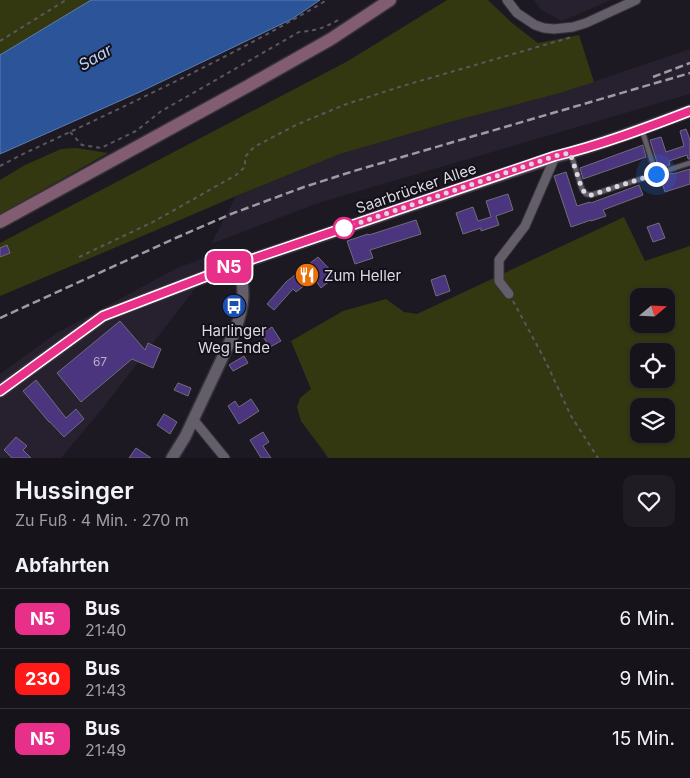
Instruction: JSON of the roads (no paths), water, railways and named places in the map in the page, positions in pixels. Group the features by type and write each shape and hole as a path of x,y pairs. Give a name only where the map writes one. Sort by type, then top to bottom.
{"main road":[{"path":"0,222 248,86 347,28 390,0"}],"street":[{"path":"507,0 517,13 535,26 554,29 573,27 586,23 636,0"},
{"name":"Saarbrücker Allee","path":"0,391 103,316 238,264 690,111"},
{"path":"509,294 498,281 498,260 524,226 555,156"},
{"path":"172,458 185,437 242,314 243,286 238,264"},
{"path":"193,419 225,458"}],"lane":[{"path":"641,129 656,174"},
{"path":"570,153 582,189 586,194 591,195 690,163"}],"water":[{"name":"Saar","path":"91,0 320,0 292,19 142,91 0,154 0,55"}],"railway":[{"path":"653,77 690,63"},
{"path":"0,318 231,214 304,187 690,73"}],"place":[{"name":"Zum Heller","path":"307,275"},
{"name":"Harlinger Weg Ende","path":"234,306"}]}
